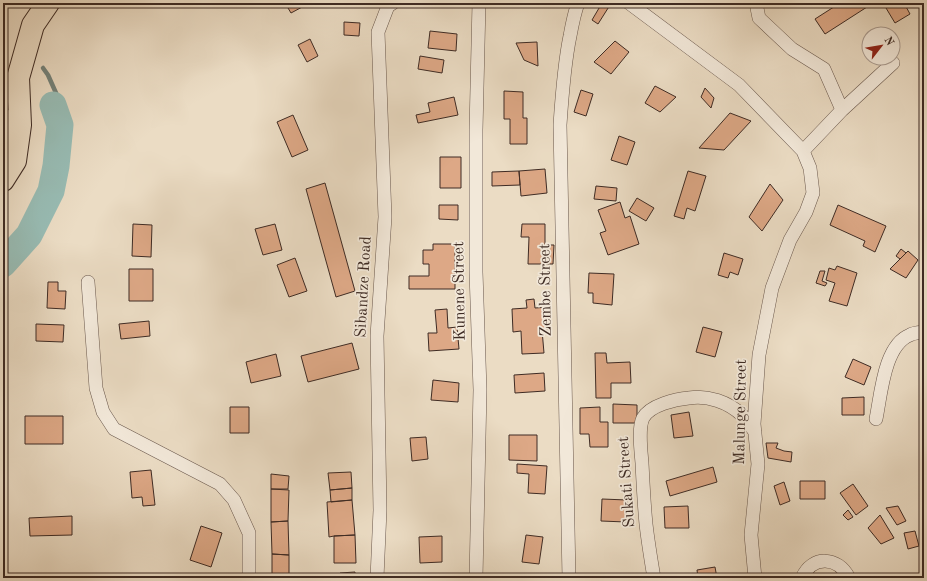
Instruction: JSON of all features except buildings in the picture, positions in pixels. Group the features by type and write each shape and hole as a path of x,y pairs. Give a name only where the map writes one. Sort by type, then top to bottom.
{"highway":[{"path":"3,180 15,161 20,125 18,78 33,25 48,3"},
{"path":"3,120 3,141"}],"street":[{"name":"Sibandze Road","path":"377,578 380,510 377,336 385,217 378,32 388,6 393,3"},
{"name":"Kunene Street","path":"476,578 480,390 476,272 476,130 479,3"},
{"name":"Zembe Street","path":"569,578 560,125 562,90 568,49 575,11 578,3"},
{"name":"Malunge Street","path":"630,3 739,85 803,151 810,168 814,193 806,212 790,240 772,288 759,356 754,424 758,464 750,535 755,578"},
{"path":"756,3 759,18 792,49 824,69 842,110"},
{"path":"803,151 842,110 890,66"},
{"path":"88,282 96,388 103,412 114,429 220,484 234,500 249,533 249,578"},
{"path":"876,419 887,364 893,350 900,341 909,335 922,332 924,333"},
{"name":"Sukati Street","path":"654,578 646,524 642,461 641,423 648,411 679,399 695,397 712,399 729,405 743,416 755,432"},
{"path":"802,578 805,571 820,561 830,561 838,564 849,578"}],"waterway":[{"path":"43,68 48,75 56,93 53,105"},
{"path":"3,264 29,235 51,191 56,166 60,125 53,105"}]}
